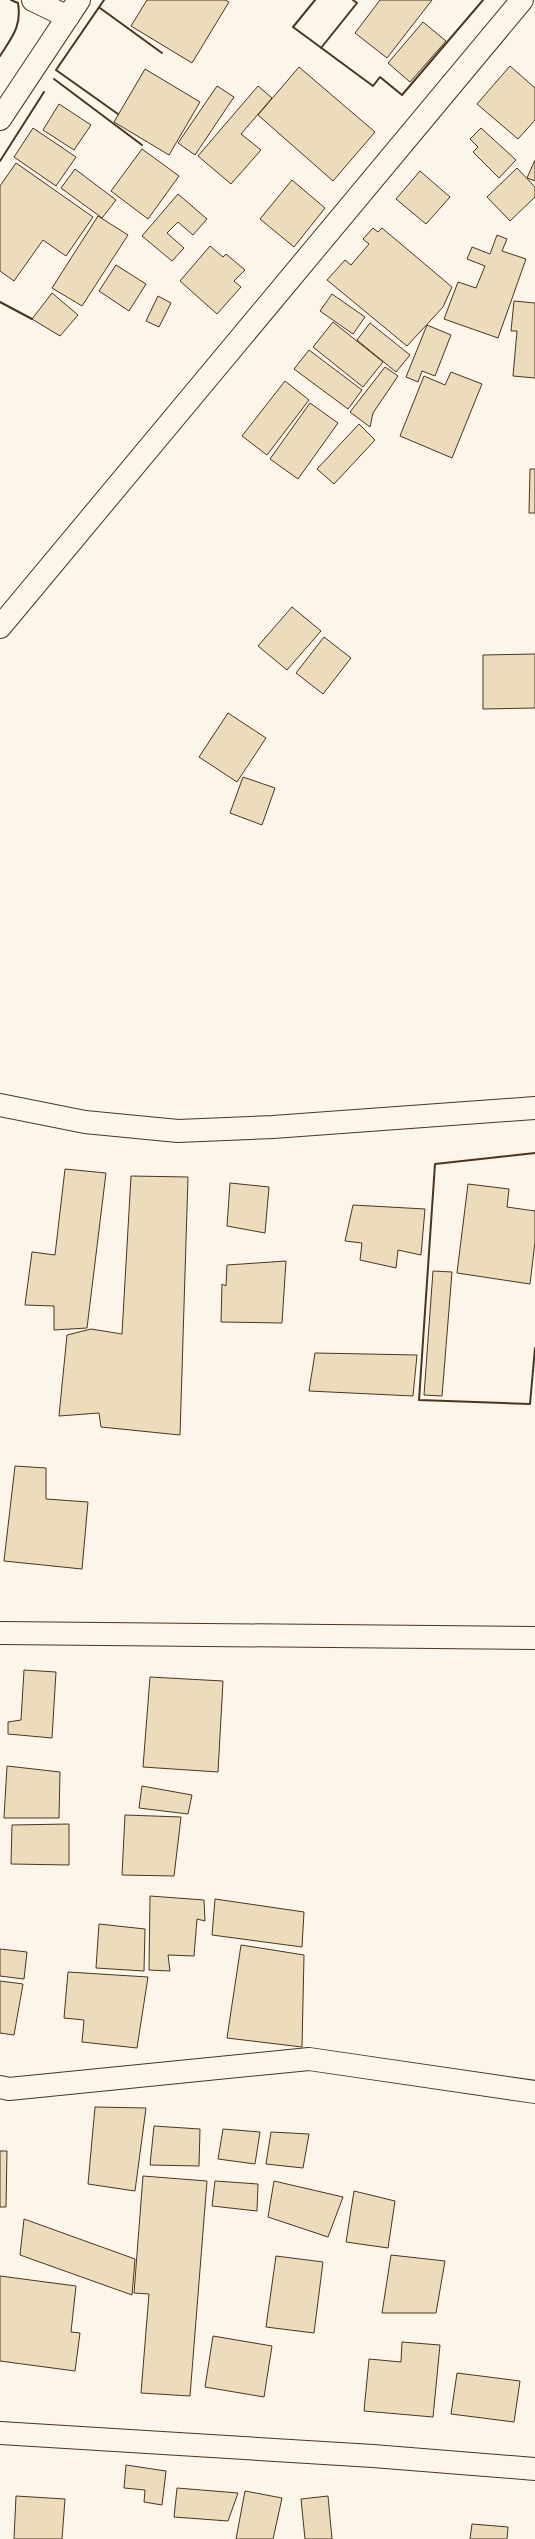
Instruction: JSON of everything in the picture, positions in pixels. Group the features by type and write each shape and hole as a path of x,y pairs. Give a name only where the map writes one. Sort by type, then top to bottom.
{"street":[{"path":"0,119 74,9 33,0"},
{"path":"0,627 522,0"},
{"path":"0,1105 85,1122 178,1132 273,1128 535,1108"},
{"path":"0,1632 535,1638"},
{"path":"0,2087 9,2089 309,2059 535,2092"},
{"path":"0,2433 535,2469"}],"building":[{"path":"147,0 225,0 229,2 192,63 131,26"},
{"path":"380,0 432,0 387,58 355,33"},
{"path":"423,22 446,41 410,82 388,63"},
{"path":"510,66 535,88 535,120 518,139 477,104"},
{"path":"299,67 375,132 333,181 258,115"},
{"path":"145,69 200,102 169,155 114,122"},
{"path":"217,86 234,97 195,155 178,143"},
{"path":"258,86 272,98 241,134 261,150 231,184 198,156"},
{"path":"59,104 91,125 74,150 43,130"},
{"path":"33,128 76,157 56,186 14,157"},
{"path":"481,128 516,160 499,178 473,152 478,147 470,139"},
{"path":"142,149 179,176 148,219 111,191"},
{"path":"535,160 535,181 527,178"},
{"path":"16,163 93,217 66,256 43,240 14,281 0,271 0,186"},
{"path":"517,168 535,187 535,197 510,221 487,197"},
{"path":"75,169 116,200 102,218 61,188"},
{"path":"420,171 450,197 426,224 396,199"},
{"path":"292,180 325,208 294,247 260,219"},
{"path":"178,194 207,219 193,235 178,222 167,233 184,248 172,261 142,236"},
{"path":"98,216 128,235 82,306 52,288"},
{"path":"373,228 378,232 382,228 452,287 443,307 407,346 327,280 345,260 351,265 369,244 363,239"},
{"path":"497,235 507,239 502,251 526,259 498,338 444,319 458,282 476,288 485,266 467,259 472,247 490,254"},
{"path":"210,246 223,257 226,254 245,270 234,281 241,287 217,314 180,281"},
{"path":"116,265 146,284 129,311 99,291"},
{"path":"52,293 78,315 60,336 32,319"},
{"path":"332,294 365,317 353,334 320,311"},
{"path":"158,296 171,303 159,327 146,321"},
{"path":"514,301 535,303 535,378 513,376 517,331 511,331"},
{"path":"333,322 383,362 363,387 313,347"},
{"path":"370,323 410,355 396,372 357,340"},
{"path":"427,325 451,335 435,376 422,371 418,382 406,377"},
{"path":"309,350 362,390 348,409 294,369"},
{"path":"385,367 398,376 373,413 370,427 350,412"},
{"path":"451,372 482,384 452,458 400,436 424,376 445,385"},
{"path":"285,381 309,400 267,455 242,436"},
{"path":"310,403 338,423 298,479 270,459"},
{"path":"359,424 375,440 334,484 317,469"},
{"path":"530,469 535,469 535,513 529,513"},
{"path":"292,607 321,631 287,670 258,646"},
{"path":"324,637 351,658 323,694 296,673"},
{"path":"535,654 535,708 483,709 483,655"},
{"path":"228,713 266,738 237,782 199,757"},
{"path":"243,777 275,788 262,825 230,813"},
{"path":"65,1169 106,1173 87,1328 54,1330 54,1306 25,1305 32,1252 55,1255"},
{"path":"131,1176 188,1177 180,1435 101,1427 99,1413 59,1416 67,1335 91,1329 122,1334"},
{"path":"230,1183 269,1187 265,1233 227,1226"},
{"path":"468,1184 509,1189 507,1207 535,1211 535,1242 530,1284 457,1273"},
{"path":"353,1205 425,1209 421,1255 398,1250 396,1268 360,1260 362,1243 345,1241"},
{"path":"286,1261 282,1323 221,1322 222,1284 226,1286 227,1265"},
{"path":"433,1271 452,1272 442,1396 424,1395"},
{"path":"315,1353 417,1355 413,1396 309,1391"},
{"path":"15,1466 46,1468 46,1499 88,1502 82,1569 4,1561"},
{"path":"24,1670 56,1672 52,1738 8,1734 8,1722 21,1720"},
{"path":"150,1677 223,1681 218,1772 143,1767"},
{"path":"7,1766 60,1772 59,1818 4,1818"},
{"path":"142,1786 192,1795 188,1814 139,1808"},
{"path":"125,1815 181,1817 174,1876 122,1875"},
{"path":"69,1824 69,1865 11,1864 12,1825"},
{"path":"150,1896 204,1900 205,1921 197,1919 194,1956 168,1955 170,1971 149,1970"},
{"path":"215,1899 304,1912 302,1947 212,1935"},
{"path":"99,1924 145,1929 144,1971 96,1968"},
{"path":"241,1945 304,1955 302,2047 227,2038"},
{"path":"0,1949 27,1952 24,1979 0,1976"},
{"path":"68,1972 148,1977 137,2048 82,2042 84,2020 64,2018"},
{"path":"0,1981 23,1984 14,2035 0,2033"},
{"path":"95,2107 146,2108 135,2191 88,2184"},
{"path":"154,2126 200,2129 199,2166 150,2165"},
{"path":"223,2129 260,2132 255,2164 218,2159"},
{"path":"271,2132 309,2134 303,2168 266,2164"},
{"path":"0,2151 7,2151 6,2207 0,2207"},
{"path":"143,2176 207,2181 190,2396 141,2393 149,2294 134,2293"},
{"path":"215,2181 258,2184 257,2211 212,2206"},
{"path":"274,2181 343,2197 328,2237 268,2217"},
{"path":"354,2191 395,2201 388,2248 346,2242"},
{"path":"24,2219 135,2259 132,2295 20,2255"},
{"path":"391,2255 445,2261 436,2313 382,2313"},
{"path":"276,2256 323,2262 314,2333 266,2327"},
{"path":"0,2276 76,2286 71,2332 80,2333 75,2371 0,2361"},
{"path":"213,2336 272,2346 264,2397 205,2387"},
{"path":"402,2342 440,2345 433,2417 364,2411 369,2359 401,2362"},
{"path":"457,2373 520,2381 514,2422 451,2414"},
{"path":"126,2465 166,2471 162,2505 144,2502 145,2490 124,2488"},
{"path":"177,2488 238,2493 228,2521 174,2517"},
{"path":"245,2491 282,2498 273,2539 236,2539"},
{"path":"16,2496 65,2499 62,2539 14,2539"},
{"path":"328,2496 332,2539 305,2539 301,2499"},
{"path":"472,2524 508,2527 507,2539 470,2539"}],"wall":[{"path":"0,56 15,31 19,18 18,3 11,0"},
{"path":"104,0 56,70 118,114"},
{"path":"315,0 293,27 373,86 380,77 402,95 483,0"},
{"path":"321,48 357,3 353,0"},
{"path":"100,8 162,53"},
{"path":"54,79 142,145"},
{"path":"0,161 44,92"},
{"path":"0,302 32,319"},
{"path":"535,1153 435,1164 419,1400 530,1404 535,1348"}]}
